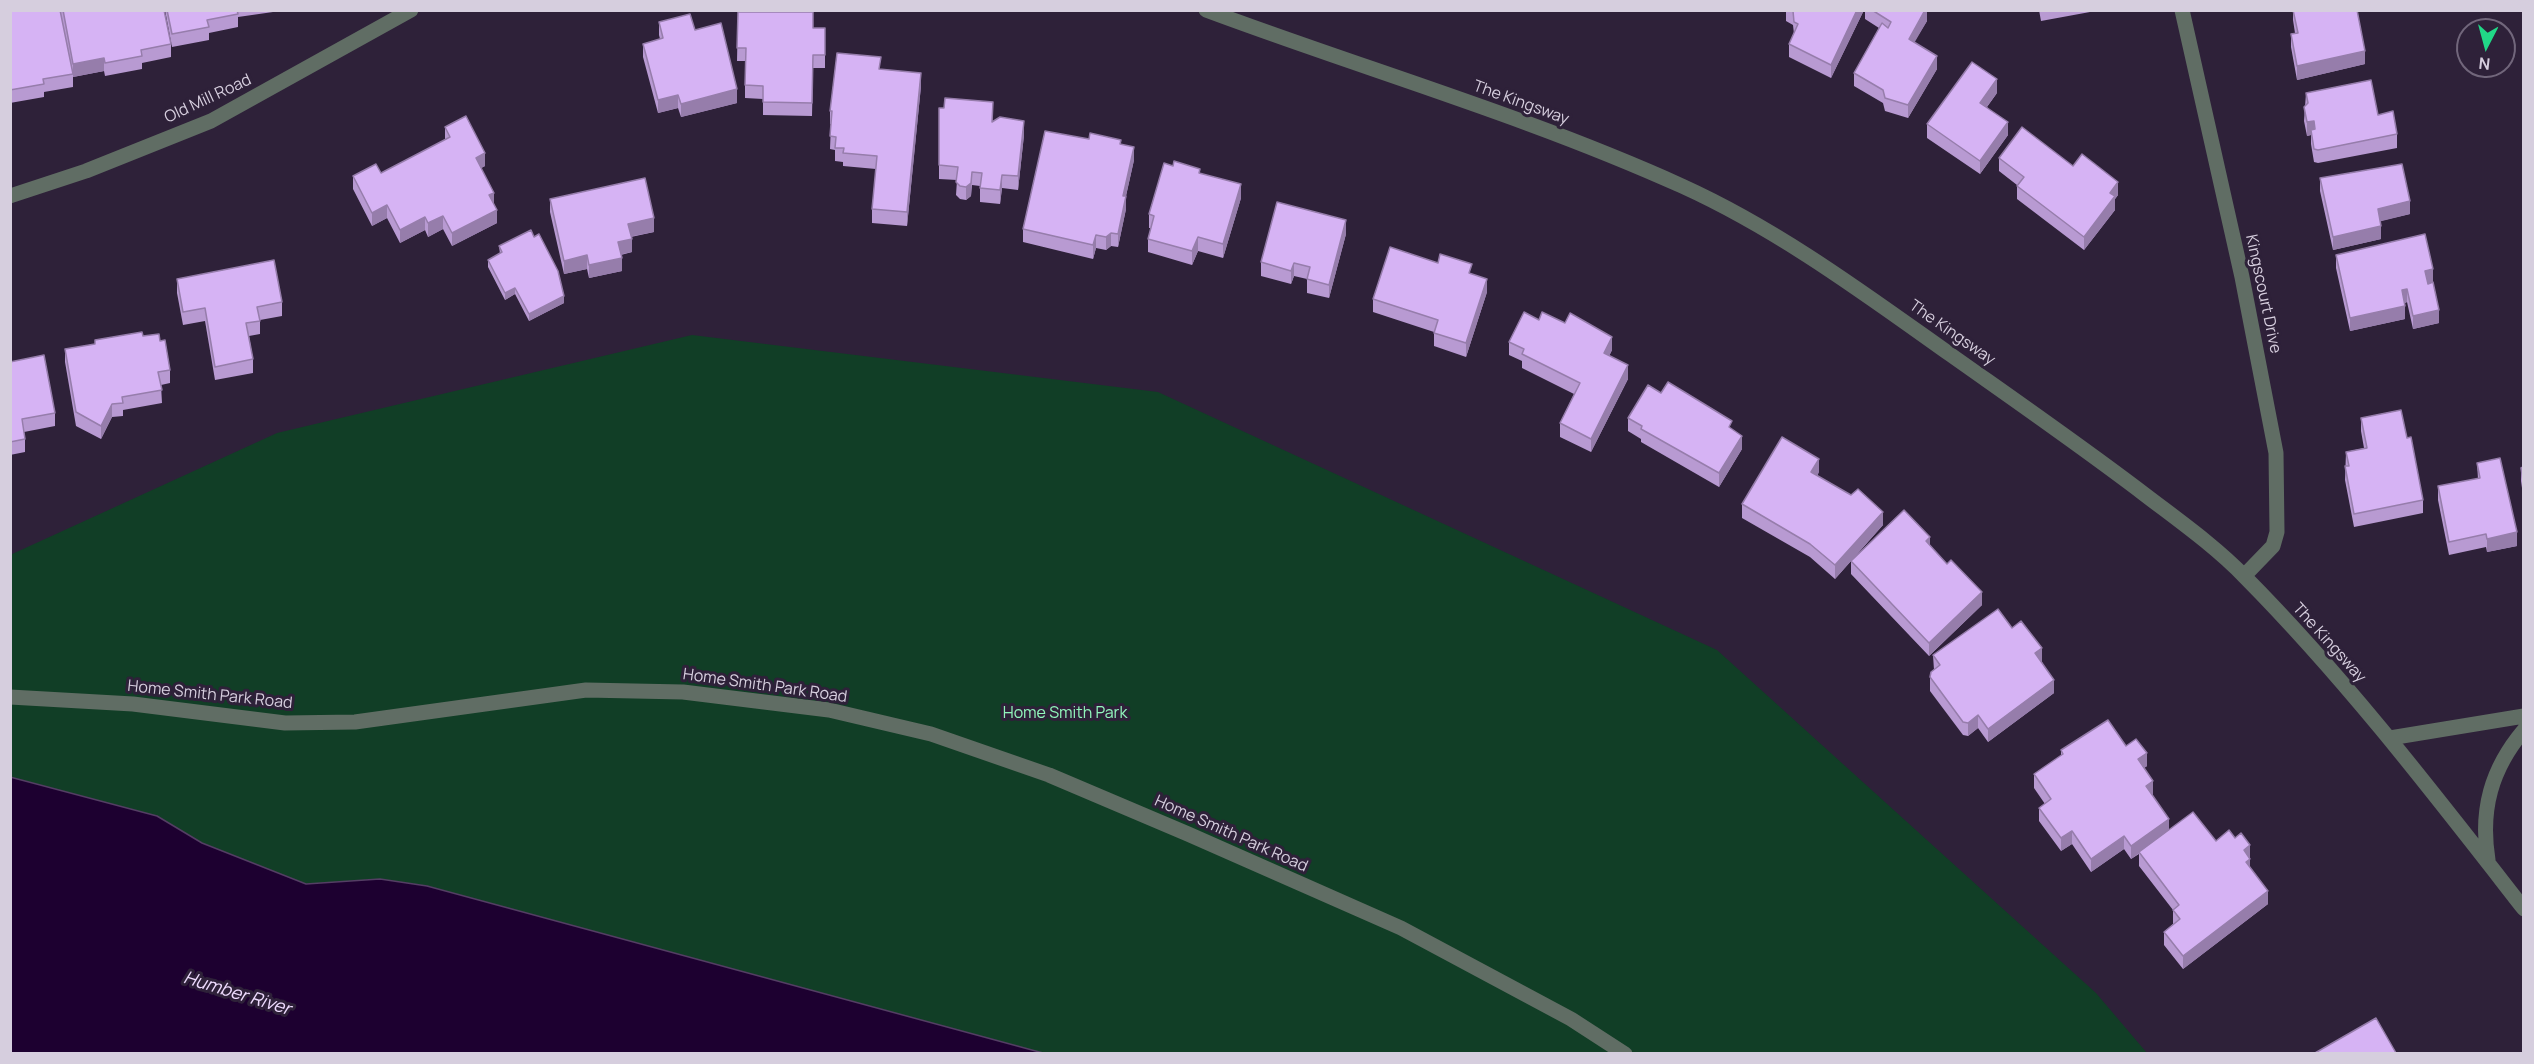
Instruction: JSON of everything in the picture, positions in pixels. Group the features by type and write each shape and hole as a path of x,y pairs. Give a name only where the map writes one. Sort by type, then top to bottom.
{"street":[{"name":"Old Mill Road","path":"10,196 86,171 211,121 411,10"},
{"name":"The Kingsway","path":"1206,10 1369,66 1580,143 1684,187 1751,221 1847,281 2075,442 2193,532 2244,576 2390,738 2523,909"},
{"name":"Kingscourt Drive","path":"2182,10 2242,277 2276,453 2277,532 2274,546 2244,576"},
{"name":"Home Smith Park Road","path":"10,697 133,704 285,723 355,722 586,690 683,692 829,710 931,734 1049,775 1188,834 1401,928 1571,1019 1625,1053"},
{"path":"2390,738 2523,716"},
{"path":"2488,863 2484,835 2485,806 2492,778 2505,753 2523,730"}],"green space":[{"name":"Home Smith Park","path":"692,335 1158,392 1717,650 2096,993 2147,1053 1043,1053 427,886 380,879 306,884 202,843 157,816 11,777 10,555 277,433"}],"water":[{"name":"Humber River","path":"10,777 157,816 202,843 306,884 380,879 427,886 1043,1053 11,1053"}],"building":[{"path":"10,10 60,10 73,74 43,79 44,84 10,90"},
{"path":"63,10 164,10 171,44 141,50 142,56 105,63 104,58 73,64"},
{"path":"167,10 237,10 238,14 207,20 209,27 172,34"},
{"path":"1791,10 1857,10 1831,65 1789,44 1798,24 1794,22"},
{"path":"1872,10 1925,10 1909,39 1937,56 1908,105 1885,98 1883,90 1854,73 1882,23 1888,28 1891,22"},
{"path":"2293,10 2357,10 2365,51 2297,66 2291,34 2298,33"},
{"path":"738,12 813,12 813,28 825,28 825,55 813,55 812,103 763,102 763,86 745,85 746,48 737,48"},
{"path":"690,14 695,30 721,23 737,89 681,104 678,95 658,100 643,44 663,38 659,22"},
{"path":"837,53 881,57 879,69 921,73 907,212 872,209 877,156 843,153 844,148 835,148 836,137 830,136 832,111 830,111"},
{"path":"1972,62 1997,79 1980,103 2008,122 1980,161 1927,124"},
{"path":"2371,80 2378,115 2393,111 2397,134 2314,149 2311,130 2315,129 2314,121 2307,122 2304,107 2308,103 2306,93"},
{"path":"945,98 993,102 992,122 1000,117 1024,121 1018,176 1002,175 1000,190 980,188 982,173 972,172 971,183 966,187 960,186 956,182 958,167 939,165 939,108 944,108"},
{"path":"466,116 485,153 476,158 494,193 489,195 497,210 452,233 443,216 428,223 425,217 400,230 387,205 372,213 353,176 376,164 381,173 450,137 445,127"},
{"path":"2022,127 2073,166 2082,154 2118,182 2110,193 2115,196 2084,237 2017,186 2024,177 1999,158"},
{"path":"1045,131 1089,139 1090,133 1121,140 1120,144 1134,147 1123,196 1126,196 1118,234 1111,233 1106,237 1096,235 1093,245 1023,229"},
{"path":"1174,161 1200,169 1199,173 1241,184 1223,244 1198,237 1192,251 1148,239 1154,216 1149,214 1164,163 1173,166"},
{"path":"2402,164 2410,201 2378,209 2381,226 2333,237 2320,178"},
{"path":"645,178 654,218 628,224 632,239 618,242 622,258 589,265 587,255 564,261 550,199"},
{"path":"1277,202 1346,220 1329,285 1307,279 1310,267 1294,263 1291,271 1261,262"},
{"path":"531,230 534,237 539,234 558,271 564,296 529,314 515,288 505,293 488,260 502,252 499,246"},
{"path":"2425,234 2433,269 2425,271 2428,284 2433,282 2439,310 2413,316 2407,289 2402,290 2405,306 2350,318 2336,255"},
{"path":"1390,247 1438,263 1440,254 1472,264 1469,273 1487,279 1466,343 1434,333 1438,320 1373,299"},
{"path":"274,260 282,302 257,307 260,321 246,323 253,359 215,367 205,308 183,312 177,279"},
{"path":"1524,312 1539,320 1542,312 1565,323 1570,313 1612,337 1604,353 1628,365 1591,439 1560,423 1580,383 1522,354 1524,349 1509,342"},
{"path":"142,332 143,336 159,334 160,341 165,340 170,370 158,372 162,390 122,397 123,403 112,404 101,426 76,412 65,349 95,344 95,340"},
{"path":"44,355 55,413 22,419 25,439 10,442 10,362"},
{"path":"1668,382 1732,421 1729,427 1742,436 1719,473 1641,429 1642,426 1628,418 1648,385 1661,393"},
{"path":"2401,410 2407,438 2411,437 2423,500 2354,514 2345,466 2349,466 2346,452 2367,448 2361,418"},
{"path":"1782,437 1819,459 1811,472 1851,495 1858,489 1883,512 1835,565 1810,544 1742,504"},
{"path":"2500,458 2517,532 2487,539 2486,534 2449,542 2438,486 2480,478 2477,463"},
{"path":"1904,510 1930,537 1926,541 1947,564 1951,560 1982,592 1929,643 1851,561"},
{"path":"1998,609 2012,628 2021,621 2042,648 2035,653 2054,680 1988,729 1978,715 1968,723 1963,722 1930,677 1931,672 1940,665 1933,655"},
{"path":"2108,720 2126,746 2136,739 2147,753 2138,759 2153,781 2146,786 2169,819 2131,846 2124,836 2091,859 2072,831 2061,838 2039,808 2051,799 2034,774 2063,754 2061,750"},
{"path":"2193,812 2216,841 2229,830 2235,838 2241,833 2250,845 2244,850 2250,859 2246,862 2268,891 2183,956 2164,932 2180,919 2173,910 2179,905 2139,852"},
{"path":"2376,1018 2396,1053 2315,1053"}]}
